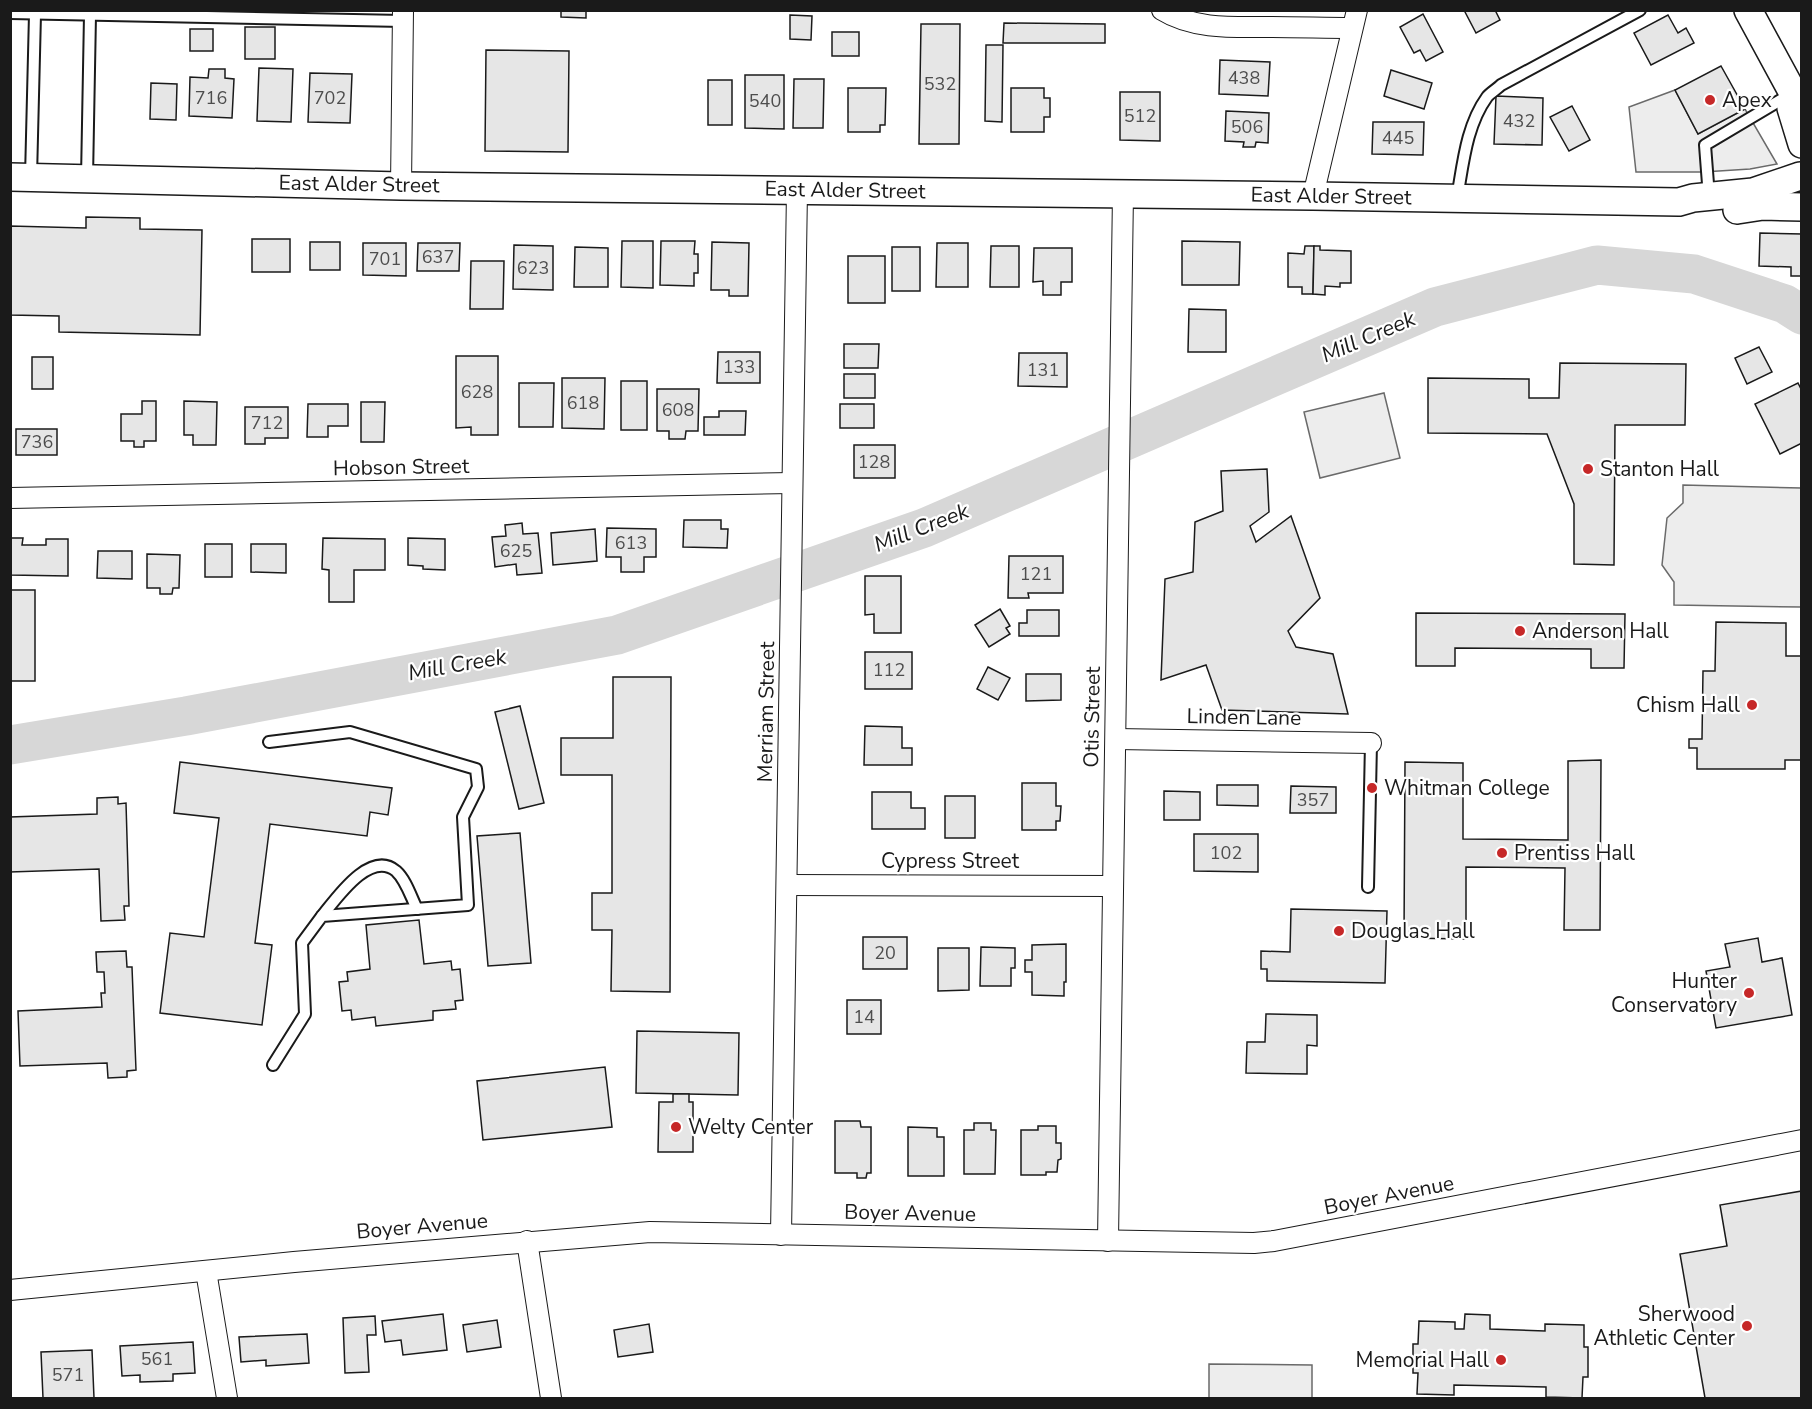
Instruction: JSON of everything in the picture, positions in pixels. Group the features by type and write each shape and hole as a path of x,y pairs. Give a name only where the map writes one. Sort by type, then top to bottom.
{"main road":[{"path":"1748,10 1793,86 1791,108 1802,144"},
{"name":"East Alder Street","path":"21,177 401,186 1679,202 1693,198 1753,192 1801,180"},
{"name":"East Alder Street","path":"1679,202 1695,212 1763,206 1802,207"}],"street":[{"path":"1162,10 1170,15 1196,23 1222,26 1354,19 1313,196"},
{"path":"401,186 403,16"},
{"name":"Merriam Street","path":"781,1235 797,190"},
{"name":"Otis Street","path":"1108,1241 1123,194"},
{"name":"Hobson Street","path":"10,498 792,483"},
{"name":"Linden Lane","path":"1116,739 1371,743"},
{"name":"Cypress Street","path":"787,885 1113,886"},
{"name":"Boyer Avenue","path":"10,1290 527,1241 651,1232 1254,1243 1802,1140"},
{"path":"527,1241 551,1398"},
{"path":"206,1271 227,1398"}],"lane":[{"path":"1457,198 1466,144 1487,97 1501,85 1640,10"},
{"path":"10,13 403,16"},
{"path":"21,177 35,14"},
{"path":"87,178 90,15"},
{"path":"1709,197 1705,145 1793,86"},
{"path":"269,742 350,732 476,769 478,787 463,817 468,905 322,916"},
{"path":"1368,887 1371,743"},
{"path":"273,1065 305,1014 302,943 322,916 361,873 368,868 383,867 395,870 405,883 417,909"}],"shaded area":[{"path":"1675,90 1698,134 1745,109 1777,164 1750,169 1703,172 1636,172 1629,107"},
{"path":"1384,393 1400,458 1320,478 1304,412"},
{"path":"1683,485 1801,488 1801,607 1674,605 1674,582 1662,565 1667,518 1683,503"},
{"path":"1209,1364 1312,1365 1312,1398 1209,1398"}],"building":[{"path":"561,10 586,10 586,18 561,17"},
{"path":"1464,10 1495,10 1500,20 1476,33"},
{"path":"1423,14 1443,52 1426,61 1420,50 1414,53 1400,27"},
{"path":"790,15 812,16 811,40 790,39"},
{"path":"1668,15 1678,33 1686,28 1694,43 1651,65 1634,33"},
{"path":"1004,23 1105,24 1105,43 1003,43"},
{"path":"921,24 960,24 959,144 919,144"},
{"path":"245,27 275,27 275,59 245,59"},
{"path":"190,29 213,29 213,51 190,51"},
{"path":"832,32 859,32 859,56 832,56"},
{"path":"986,45 1003,45 1002,122 985,121"},
{"path":"486,50 569,51 568,152 485,151"},
{"path":"1220,60 1270,62 1268,96 1219,94"},
{"name":"Apex","path":"1721,66 1745,109 1698,134 1675,90"},
{"path":"259,68 293,69 291,122 257,121"},
{"path":"209,69 225,69 225,78 234,79 232,118 189,116 190,77 208,78"},
{"path":"1391,70 1432,83 1424,109 1384,96"},
{"path":"310,73 352,74 350,123 308,122"},
{"path":"745,75 784,75 784,129 745,128"},
{"path":"794,79 824,79 823,128 793,128"},
{"path":"708,80 732,80 732,125 708,125"},
{"path":"151,83 177,84 176,120 150,119"},
{"path":"848,88 886,88 885,125 880,125 880,132 848,132"},
{"path":"1011,88 1044,88 1044,98 1050,98 1050,117 1044,117 1044,132 1011,132"},
{"path":"1120,92 1160,92 1160,141 1120,140"},
{"path":"1496,96 1543,98 1542,145 1494,144"},
{"path":"1572,106 1590,140 1569,151 1550,117"},
{"path":"1226,111 1269,113 1268,143 1256,142 1255,147 1243,147 1244,142 1225,141"},
{"path":"1373,122 1424,122 1423,155 1372,154"},
{"path":"86,217 140,218 140,229 202,230 200,335 59,332 59,316 10,315 10,226 86,228"},
{"path":"1760,233 1802,234 1802,276 1791,276 1791,267 1759,266"},
{"path":"252,239 290,239 290,272 252,272"},
{"path":"622,241 653,241 653,288 621,287"},
{"path":"661,241 695,241 694,254 698,254 698,273 694,273 694,286 660,285"},
{"path":"1182,241 1240,242 1239,285 1182,285"},
{"path":"310,242 340,242 340,270 310,270"},
{"path":"712,242 749,243 748,296 729,296 729,290 711,290"},
{"path":"363,243 406,243 406,276 363,275"},
{"path":"418,243 460,243 459,271 417,271"},
{"path":"937,243 968,243 968,287 936,287"},
{"path":"514,245 553,246 553,290 513,289"},
{"path":"991,246 1019,246 1019,287 990,287"},
{"path":"1305,246 1314,246 1313,294 1302,294 1302,287 1288,287 1288,253 1304,254"},
{"path":"1314,246 1320,246 1320,250 1351,251 1351,283 1340,283 1340,287 1325,286 1325,295 1313,294"},
{"path":"575,247 608,248 608,287 574,287"},
{"path":"892,247 920,247 920,291 892,291"},
{"path":"1034,248 1072,248 1072,282 1061,282 1061,295 1043,295 1043,281 1033,282"},
{"path":"848,256 885,256 885,303 848,303"},
{"path":"471,261 504,261 503,309 470,309"},
{"path":"1189,309 1226,310 1226,352 1188,352"},
{"path":"844,344 879,344 878,368 844,368"},
{"path":"1759,347 1772,372 1747,384 1735,358"},
{"path":"718,352 760,352 760,383 717,383"},
{"path":"1019,353 1067,353 1067,387 1018,386"},
{"path":"456,356 498,356 498,435 471,435 471,427 456,428"},
{"path":"32,357 53,357 53,389 32,389"},
{"name":"Stanton Hall","path":"1560,363 1686,364 1685,425 1615,425 1614,565 1574,564 1574,504 1547,434 1428,433 1428,378 1529,379 1529,398 1559,398"},
{"path":"844,374 875,374 875,398 844,398"},
{"path":"562,378 605,378 604,429 562,428"},
{"path":"621,381 647,381 647,430 621,430"},
{"path":"519,383 554,383 553,427 519,427"},
{"path":"1798,383 1802,391 1802,443 1780,454 1755,404"},
{"path":"657,389 699,389 698,431 686,431 685,439 669,439 669,431 657,431"},
{"path":"142,401 156,401 156,441 144,441 144,447 134,447 134,441 121,441 121,414 142,414"},
{"path":"184,401 217,402 216,445 193,445 193,435 184,435"},
{"path":"361,402 385,402 384,442 361,442"},
{"path":"308,404 348,404 348,426 328,426 328,437 307,437"},
{"path":"840,404 874,404 874,428 840,428"},
{"path":"245,407 288,407 288,438 265,438 265,444 245,444"},
{"path":"719,411 746,411 745,435 704,435 704,417 719,417"},
{"path":"16,429 57,429 57,455 16,455"},
{"path":"854,445 895,445 895,478 854,478"},
{"path":"1267,469 1269,512 1250,526 1256,542 1291,516 1320,598 1288,631 1296,647 1333,654 1348,714 1222,710 1206,665 1161,680 1165,579 1193,572 1195,522 1223,511 1221,471"},
{"path":"684,520 721,520 721,529 728,529 727,548 683,547"},
{"path":"522,523 523,534 538,533 542,573 517,575 516,564 495,567 492,537 506,536 505,525"},
{"path":"607,528 656,529 656,557 644,557 644,572 621,572 621,557 606,557"},
{"path":"595,529 597,561 553,565 551,533"},
{"path":"10,538 23,538 22,545 46,545 46,539 68,539 68,576 10,575"},
{"path":"323,538 385,539 385,570 354,570 354,602 329,602 329,570 322,569"},
{"path":"408,538 445,539 445,570 423,569 423,566 408,565"},
{"path":"205,544 232,544 232,577 205,577"},
{"path":"251,544 286,544 286,573 251,572"},
{"path":"98,551 132,551 132,579 97,578"},
{"path":"147,554 180,555 179,588 173,588 172,594 160,594 160,588 147,588"},
{"path":"1009,556 1063,556 1063,593 1028,593 1029,598 1008,598"},
{"path":"865,576 901,576 901,633 874,633 874,614 865,615"},
{"path":"10,590 35,590 35,681 10,681"},
{"path":"1000,609 1010,626 1006,628 1010,634 989,647 975,625"},
{"path":"1027,610 1059,610 1059,636 1019,636 1019,623 1027,623"},
{"name":"Anderson Hall","path":"1416,613 1625,614 1624,668 1591,668 1591,649 1455,648 1455,666 1416,666"},
{"name":"Chism Hall","path":"1716,622 1786,623 1786,656 1802,656 1802,760 1785,760 1785,769 1697,769 1697,748 1689,748 1689,739 1702,739 1703,671 1715,671"},
{"path":"865,652 912,652 912,689 865,689"},
{"path":"988,667 1010,678 998,700 977,689"},
{"path":"1026,674 1061,674 1061,700 1026,701"},
{"path":"613,677 671,677 670,992 611,991 612,930 592,930 592,893 612,893 612,775 561,775 561,738 613,738"},
{"path":"520,706 544,803 519,809 495,712"},
{"path":"865,726 902,727 902,748 912,748 912,765 864,765"},
{"name":"Prentiss Hall","path":"1601,760 1600,930 1564,930 1565,868 1466,867 1466,939 1404,938 1405,762 1463,763 1463,839 1568,840 1568,761"},
{"path":"180,762 392,788 388,815 370,812 367,836 270,824 255,943 272,945 262,1025 160,1013 170,933 204,937 219,818 174,813"},
{"path":"1022,783 1056,783 1056,806 1061,806 1060,821 1056,821 1056,830 1022,830"},
{"path":"1217,785 1258,785 1258,806 1217,805"},
{"path":"1291,786 1336,787 1336,813 1290,813"},
{"path":"1164,791 1200,792 1200,820 1164,820"},
{"path":"872,792 911,792 911,808 925,808 925,829 872,829"},
{"path":"945,796 975,796 975,838 945,838"},
{"path":"118,797 118,804 126,803 129,906 124,906 125,920 101,921 99,869 10,872 10,817 97,814 97,798"},
{"path":"520,833 531,963 488,966 477,836"},
{"path":"1194,834 1258,834 1258,872 1194,871"},
{"name":"Douglas Hall","path":"1291,909 1387,911 1385,983 1267,981 1267,969 1261,969 1261,951 1290,952"},
{"path":"419,920 424,964 451,961 452,970 460,969 463,1000 455,1001 456,1009 433,1011 433,1020 376,1026 375,1017 352,1020 351,1010 342,1011 339,982 348,981 347,972 370,969 366,925"},
{"path":"863,937 907,937 907,969 863,969"},
{"name":"Hunter Conservatory","path":"1758,938 1762,962 1782,958 1792,1015 1716,1028 1706,971 1730,967 1725,944"},
{"path":"1066,944 1064,996 1032,995 1032,972 1025,972 1025,960 1032,960 1032,945"},
{"path":"981,947 1015,948 1015,968 1011,968 1011,986 980,986"},
{"path":"938,948 969,948 969,990 938,991"},
{"path":"126,951 127,967 132,967 136,1070 127,1071 127,1077 108,1078 107,1063 20,1066 18,1011 102,1007 101,993 105,993 104,972 97,972 96,952"},
{"path":"847,1000 881,1000 881,1034 847,1034"},
{"path":"1266,1014 1317,1015 1317,1046 1307,1045 1307,1074 1246,1073 1247,1042 1265,1042"},
{"path":"637,1031 739,1033 738,1095 636,1093"},
{"path":"605,1067 612,1127 483,1140 477,1081"},
{"name":"Welty Center","path":"673,1094 689,1094 689,1102 693,1102 693,1152 658,1152 659,1102 673,1102"},
{"path":"835,1121 860,1121 861,1127 871,1127 871,1173 867,1173 866,1178 857,1178 857,1173 835,1173"},
{"path":"974,1123 991,1123 991,1130 996,1130 995,1174 964,1174 964,1130 974,1130"},
{"path":"1038,1126 1056,1126 1056,1143 1061,1143 1061,1159 1058,1160 1057,1172 1046,1172 1046,1175 1021,1175 1021,1130 1038,1130"},
{"path":"908,1127 937,1128 937,1137 944,1137 944,1176 908,1176"},
{"name":"Sherwood Athletic Center","path":"1802,1191 1802,1398 1705,1398 1680,1254 1727,1246 1720,1205"},
{"path":"443,1314 447,1350 403,1355 401,1340 385,1342 382,1321"},
{"name":"Memorial Hall","path":"1465,1314 1490,1315 1490,1329 1545,1331 1545,1324 1584,1325 1584,1347 1588,1347 1588,1377 1583,1377 1582,1398 1546,1397 1546,1387 1454,1385 1454,1395 1417,1394 1418,1373 1413,1373 1413,1344 1418,1344 1419,1321 1455,1322 1455,1329 1464,1329"},
{"path":"375,1316 376,1335 367,1335 369,1372 345,1373 343,1318"},
{"path":"497,1320 501,1347 467,1352 463,1325"},
{"path":"649,1324 653,1352 618,1357 614,1330"},
{"path":"307,1334 309,1363 266,1366 266,1360 241,1362 239,1337"},
{"path":"193,1342 195,1373 173,1374 173,1381 140,1382 140,1375 122,1376 120,1346"},
{"path":"92,1350 94,1398 43,1398 41,1352"}],"waterway":[{"name":"Mill Creek","path":"10,745 186,716 617,635 924,528 1435,307 1597,265 1694,274 1785,304 1802,315"}],"place":[{"name":"Apex","path":"1710,100"},
{"name":"Stanton Hall","path":"1588,469"},
{"name":"Anderson Hall","path":"1520,631"},
{"name":"Chism Hall","path":"1752,705"},
{"name":"Whitman College","path":"1372,788"},
{"name":"Prentiss Hall","path":"1502,853"},
{"name":"Douglas Hall","path":"1339,931"},
{"name":"Hunter Conservatory","path":"1749,993"},
{"name":"Welty Center","path":"676,1127"},
{"name":"Sherwood Athletic Center","path":"1747,1326"},
{"name":"Memorial Hall","path":"1501,1360"}]}
